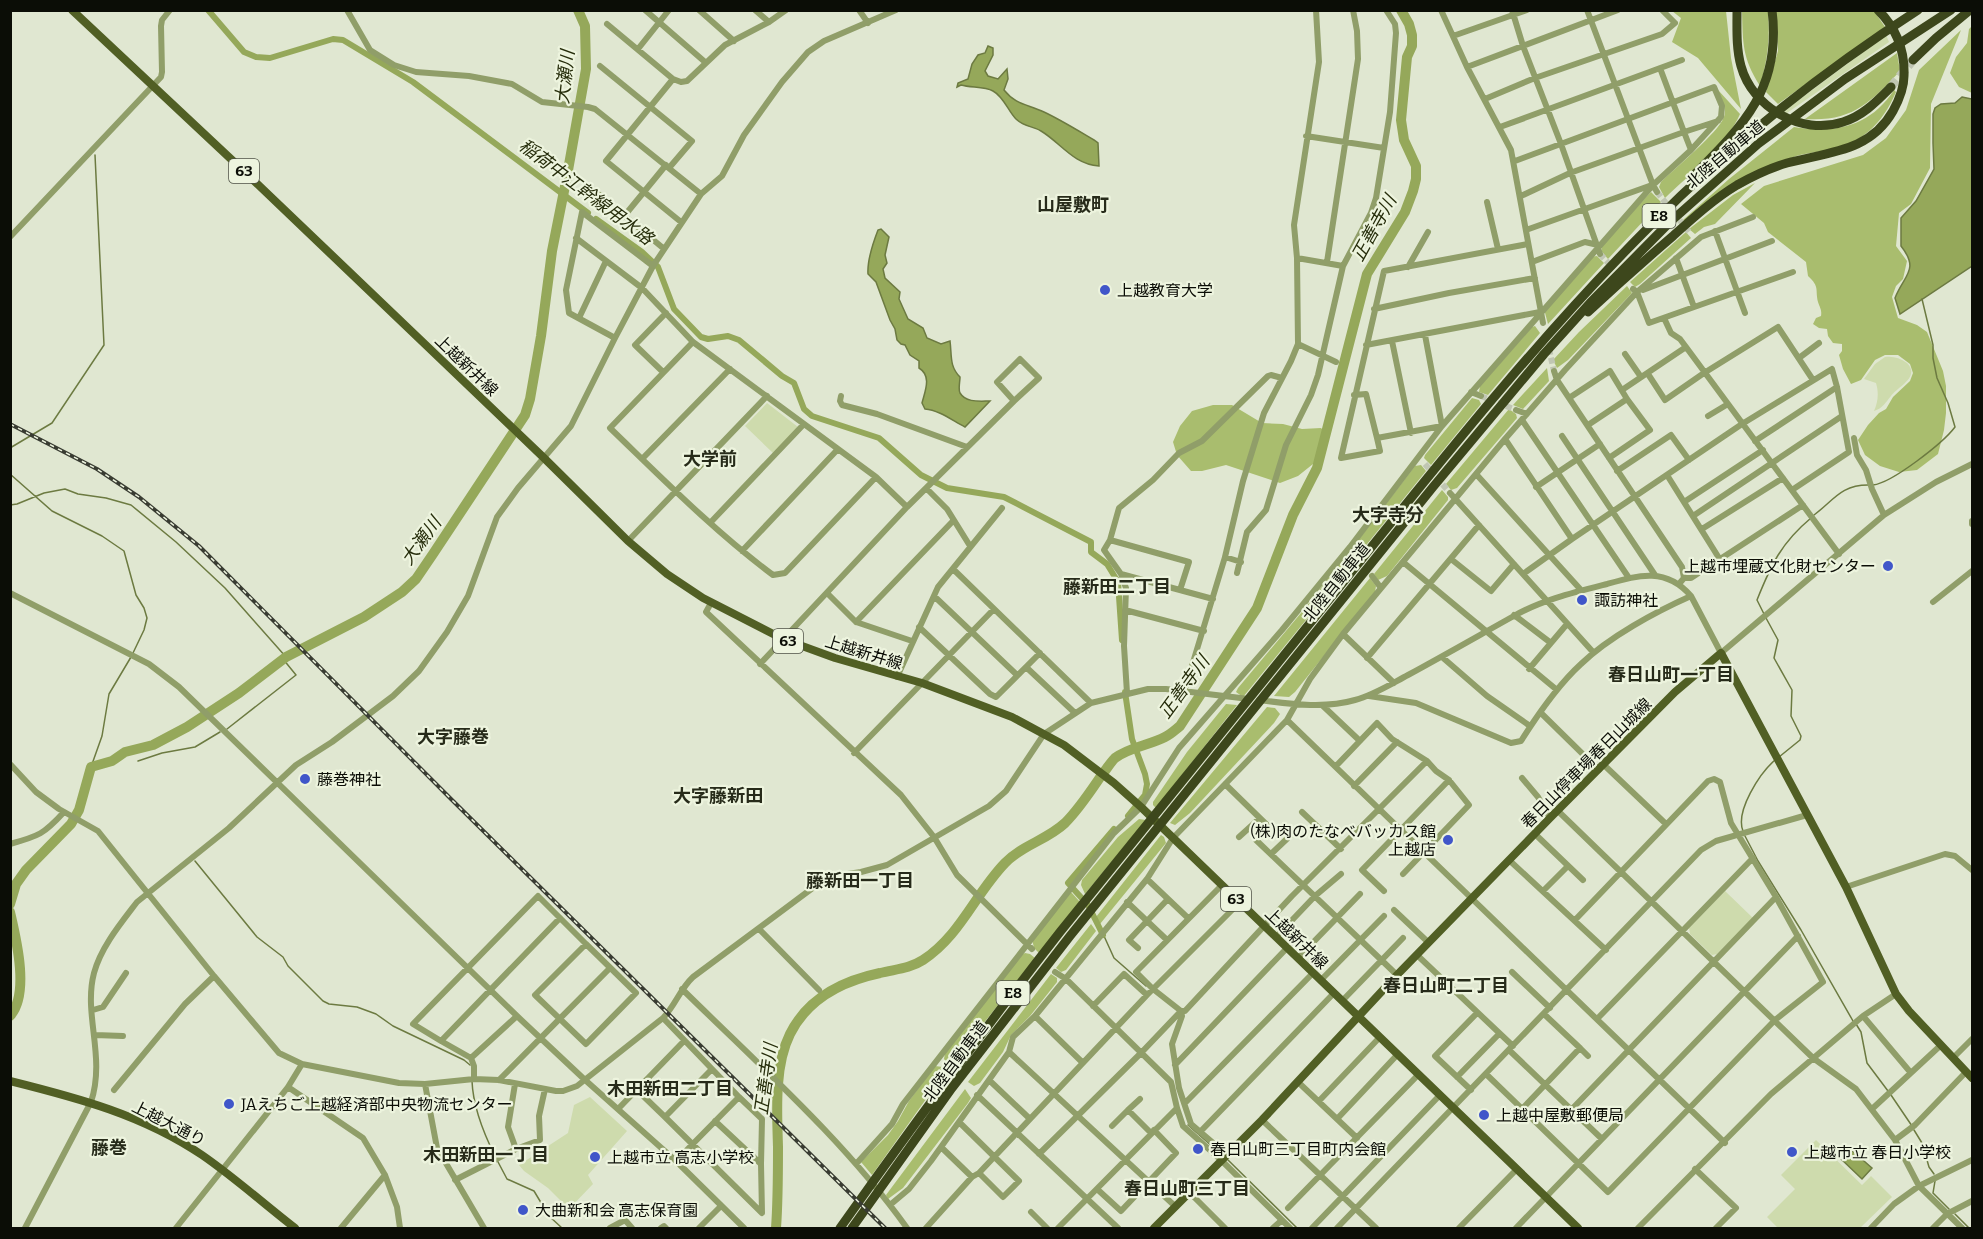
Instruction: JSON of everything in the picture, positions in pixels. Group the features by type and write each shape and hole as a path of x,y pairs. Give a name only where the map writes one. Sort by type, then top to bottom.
{"highway":[{"path":"1737,10 1738,50 1746,78 1760,99 1775,112 1810,125 1836,124 1852,119 1875,103 1891,87"},
{"path":"1619,258 1748,117 1762,90 1771,62 1774,35 1772,10"},
{"name":"北陸自動車道","path":"840,1228 1005,1019 1234,717 1499,391 1619,258 1685,192 1768,119 1918,10"},
{"name":"北陸自動車道","path":"1164,811 1266,693 1506,398 1622,269 1711,184 1758,144 1828,91 1952,10"},
{"path":"1506,398 1564,336 1613,289 1717,199 1745,181 1771,169 1855,146 1875,134 1884,125 1897,104 1909,60 1970,10"},
{"path":"1880,12 1909,60"},
{"name":"北陸自動車道","path":"852,1228 890,1166"}],"main road":[{"name":"上越新井線","path":"72,10 510,425 628,541 666,574 711,603 783,639 986,706 1064,744 1141,807 1578,1228"},
{"name":"春日山停車場春日山城線","path":"1154,1228 1299,1082 1396,975 1509,860 1675,692 1721,653"},
{"path":"1721,653 1846,887 1896,994 1909,1011 1970,1075"},
{"name":"上越大通り","path":"10,1081 91,1102 163,1132 202,1155 295,1228"}],"street":[{"path":"10,237 161,77 161,26 162,20 170,10"},
{"path":"347,10 370,50 394,65 416,72 469,76 512,84 542,102 595,109 701,194"},
{"path":"645,10 705,62"},
{"path":"638,49 669,10"},
{"path":"699,10 734,41"},
{"path":"755,10 769,22"},
{"path":"607,24 673,79 681,82 687,81 725,45 769,22 786,10"},
{"path":"859,10 868,23"},
{"path":"25,1228 91,1102 98,1073 93,975 99,959 133,908 148,892 229,828 296,765 332,742 393,696 419,671 447,632 468,596 497,517 543,457 571,426 663,248 701,194 722,176 744,135 782,82 808,52 824,41 896,10"},
{"path":"1184,692 1225,558 1264,413 1298,344 1297,258 1294,225 1319,62 1316,10"},
{"path":"1327,262 1358,59 1357,31 1353,10"},
{"path":"1238,573 1247,532 1266,510 1286,445 1311,395 1323,355 1343,266 1371,213 1376,198 1390,112 1396,33 1395,24 1386,10"},
{"path":"1441,10 1515,162 1543,323"},
{"path":"1453,36 1513,13 1527,10"},
{"path":"1587,10 1657,192"},
{"path":"1467,67 1618,10"},
{"path":"1485,99 1603,53 1662,34 1675,23 1662,10"},
{"path":"1513,13 1600,254"},
{"path":"1500,128 1682,60"},
{"path":"600,66 692,141 625,215"},
{"path":"1660,68 1691,150"},
{"path":"673,79 606,161 681,222"},
{"path":"856,1164 892,1124 903,1104 1030,947 1114,833 1141,807 1179,748 1222,696 1282,630 1350,547 1442,426 1598,245 1653,185 1719,120 1722,106 1714,87 1515,162"},
{"path":"1521,196 1570,173 1719,120"},
{"path":"1306,136 1384,148"},
{"path":"1526,230 1653,185"},
{"path":"591,188 663,248"},
{"path":"1487,202 1498,249"},
{"path":"615,338 569,313 566,290 582,212 653,266"},
{"path":"890,1204 909,1189 941,1147 1009,1052 1013,1037 1035,1016 1147,879 1173,838 1287,720 1310,679 1342,634 1505,439 1635,291 1701,237 1753,217"},
{"path":"1716,231 1745,313"},
{"path":"1408,267 1428,232"},
{"path":"1690,233 1696,241"},
{"path":"576,238 642,288 693,342 876,477 907,507"},
{"path":"1635,291 1772,241"},
{"path":"1532,262 1585,242 1598,245"},
{"path":"1354,395 1366,394 1380,450 1341,458 1354,395 1384,271 1528,244"},
{"path":"1297,258 1343,266"},
{"path":"1676,258 1694,307"},
{"path":"579,318 606,261"},
{"path":"1635,291 1649,323 1793,272"},
{"path":"1374,309 1449,293 1535,279"},
{"path":"1366,345 1540,312"},
{"path":"663,372 635,345 666,313"},
{"path":"1664,318 1671,333 1680,339 1839,554"},
{"path":"1648,374 1665,400 1778,327 1813,380"},
{"path":"1425,335 1442,426"},
{"path":"1392,341 1411,433"},
{"path":"693,342 610,428 710,523 773,575 785,573 876,477"},
{"path":"1799,358 1820,342"},
{"path":"1298,344 1336,362"},
{"path":"1622,390 1686,347"},
{"path":"1625,354 1641,377"},
{"path":"760,664 907,507 1038,378 1020,359 997,382 1014,400"},
{"path":"642,459 730,369"},
{"path":"1523,574 1549,554 1742,424 1832,369 1849,452 1792,490"},
{"path":"1554,371 1557,380 1682,567 1684,578"},
{"path":"1569,398 1610,371 1650,430 1609,458"},
{"path":"1127,693 1124,646 1126,588 1120,574 1104,550 1110,540 1119,508 1153,480 1179,453 1202,441 1268,376 1282,378"},
{"path":"1755,441 1837,387"},
{"path":"1471,392 1481,396"},
{"path":"628,541 767,396"},
{"path":"841,396 842,405 877,414 968,447"},
{"path":"1588,425 1627,399"},
{"path":"1708,416 1728,404"},
{"path":"1516,410 1527,414"},
{"path":"1693,516 1842,416"},
{"path":"1522,420 1629,578"},
{"path":"710,523 804,424"},
{"path":"1377,438 1442,426"},
{"path":"1617,471 1671,435 1689,460"},
{"path":"1562,436 1655,576"},
{"path":"1854,438 1857,455 1866,470 1884,515"},
{"path":"1505,439 1572,539"},
{"path":"1536,487 1600,444"},
{"path":"742,551 838,449"},
{"path":"1684,502 1763,450"},
{"path":"1419,457 1425,464"},
{"path":"10,764 36,792 98,831 279,1053 302,1064 399,1083 472,1079 500,1080 556,1091 569,1089 584,1079 663,1018 672,1008 687,982 704,967 822,881 834,876 887,865 998,799 1014,780 1044,734 1091,703 1148,689 1294,705 1343,703 1368,696 1514,615 1581,590 1629,578 1655,576 1679,584 1691,596 1721,653 1884,515 1936,482 1972,464"},
{"path":"1476,474 1581,590"},
{"path":"1667,475 1719,558"},
{"path":"1702,530 1783,478"},
{"path":"927,489 947,509 970,546"},
{"path":"1450,493 1593,652"},
{"path":"1684,578 1691,578 1803,505"},
{"path":"897,677 938,587 1002,508"},
{"path":"856,622 953,521"},
{"path":"1367,658 1479,525"},
{"path":"1110,540 1189,562 1180,590"},
{"path":"1350,547 1354,553"},
{"path":"1225,558 1241,562"},
{"path":"1451,559 1491,591 1514,564"},
{"path":"1403,562 1557,690"},
{"path":"953,569 1091,703"},
{"path":"1933,602 1972,571"},
{"path":"1120,574 1213,599"},
{"path":"1372,576 1381,588"},
{"path":"1679,584 1684,578"},
{"path":"10,592 149,664 178,687 541,1039 676,1161 720,1207 744,1228"},
{"path":"827,593 856,622 912,641"},
{"path":"934,596 1017,675"},
{"path":"1368,696 1416,704 1511,742 1521,741 1557,690 1593,652 1660,609 1691,596"},
{"path":"711,603 706,612 901,795 934,837 952,868 1030,947"},
{"path":"854,753 994,609"},
{"path":"1125,610 1204,631"},
{"path":"1514,615 1551,643"},
{"path":"1529,669 1567,624"},
{"path":"919,627 990,694 996,697 1040,653"},
{"path":"1342,634 1394,682"},
{"path":"1442,657 1487,696 1530,726"},
{"path":"1026,667 1075,713"},
{"path":"1322,705 1360,741"},
{"path":"1541,713 1666,824"},
{"path":"1287,720 1725,1143"},
{"path":"1335,766 1377,723 1397,742 1427,761 1449,780 1469,805 1403,874"},
{"path":"1354,786 1397,742"},
{"path":"1039,1154 1181,1011 1185,1011 1303,885 1427,761"},
{"path":"1522,778 1538,797 1551,818"},
{"path":"1486,1074 1608,1192 1775,1020 1823,982 1776,897 1731,823 1720,782 1714,778 1708,781 1575,920"},
{"path":"1384,891 1362,870 1449,780"},
{"path":"1226,784 1267,825"},
{"path":"1558,811 1813,1058 1856,1089 1895,1140 1919,1186 1962,1228"},
{"path":"1302,812 1341,849"},
{"path":"10,844 45,832 67,813"},
{"path":"1336,1228 1701,850 1716,841 1807,815"},
{"path":"1239,837 1260,818"},
{"path":"1535,834 1583,880"},
{"path":"1272,854 1291,835"},
{"path":"1256,840 1396,975"},
{"path":"1846,887 1945,854 1955,856 1972,870"},
{"path":"1597,1019 1753,858"},
{"path":"1509,860 1544,890 1606,950"},
{"path":"1544,890 1568,866"},
{"path":"1276,937 1315,896 1341,874"},
{"path":"1147,879 1188,918"},
{"path":"1222,885 1136,972 1181,1011 1182,1016 1172,1044 1175,1065 1191,1124 1290,1228"},
{"path":"1298,958 1360,894"},
{"path":"472,1079 474,1066 471,1058 413,1024 538,896 636,993 586,1044 535,995 586,944"},
{"path":"1572,1109 1776,897"},
{"path":"1138,948 1129,940 1168,899"},
{"path":"1126,902 1167,940"},
{"path":"926,1228 1016,1131 1240,902"},
{"path":"1394,910 1429,943"},
{"path":"1321,980 1384,916"},
{"path":"441,1041 560,918"},
{"path":"759,929 819,990"},
{"path":"1516,1228 1798,936"},
{"path":"1342,1001 1403,938"},
{"path":"1175,1065 1287,948"},
{"path":"1417,955 1499,1034 1545,1084 1602,1139"},
{"path":"500,1080 610,968"},
{"path":"1055,972 1066,979 1171,1082 1183,1126 1223,1157"},
{"path":"1512,972 1588,1056"},
{"path":"93,1010 103,1007 126,973"},
{"path":"1185,1103 1313,973"},
{"path":"1093,1006 1124,974 1147,995"},
{"path":"114,1090 184,1004 214,976"},
{"path":"682,989 792,1097 856,1164 908,1228"},
{"path":"1200,1132 1335,993"},
{"path":"1638,1228 1695,1169 1725,1143 1771,1094 1863,1016 1896,994"},
{"path":"1471,1090 1435,1056 1477,1013"},
{"path":"471,1058 517,1016"},
{"path":"1035,1016 1083,1063"},
{"path":"1863,1016 1911,1073"},
{"path":"637,1090 762,1213 762,1119 663,1018"},
{"path":"1457,1077 1499,1034"},
{"path":"95,1035 123,1036"},
{"path":"1318,1101 1380,1037"},
{"path":"1953,1058 1972,1039"},
{"path":"618,1109 684,1041"},
{"path":"1872,1109 1941,1045"},
{"path":"1522,1109 1580,1048"},
{"path":"1009,1052 1176,1207"},
{"path":"1337,1119 1398,1054"},
{"path":"176,1228 288,1087 302,1064"},
{"path":"665,1117 712,1069"},
{"path":"1288,1209 1419,1074"},
{"path":"1895,1140 1970,1075"},
{"path":"989,1080 1029,1118"},
{"path":"1299,1082 1357,1138"},
{"path":"426,1083 437,1148 484,1228"},
{"path":"515,1084 508,1127 516,1149"},
{"path":"288,1087 363,1138 385,1175 397,1206 400,1228"},
{"path":"455,1180 516,1149 540,1140 539,1116 545,1089"},
{"path":"977,1095 1118,1228"},
{"path":"1312,1228 1440,1095"},
{"path":"676,1161 740,1096"},
{"path":"1112,1126 1140,1099"},
{"path":"1058,1228 1177,1108"},
{"path":"1097,1189 1121,1211 1176,1153 1128,1110"},
{"path":"1262,1120 1376,1228"},
{"path":"715,1121 761,1164"},
{"path":"958,1122 1019,1181 1003,1197 978,1173"},
{"path":"941,1147 972,1177"},
{"path":"1871,1228 1894,1204 1919,1186 1972,1160"},
{"path":"1459,1228 1517,1169"},
{"path":"1695,1169 1736,1208 1716,1228"},
{"path":"341,1228 385,1175"},
{"path":"1190,1193 1225,1228"},
{"path":"1932,1228 1947,1214 1972,1201"},
{"path":"699,1228 720,1207"},
{"path":"1031,1212 1047,1228"},
{"path":"610,1228 625,1220 632,1228"},
{"path":"1273,1228 1282,1220"},
{"path":"661,1228 664,1226 666,1228"}],"shaded area":[{"path":"1672,11 1726,11 1731,58 1741,109 1698,58 1672,42 1681,18"},
{"path":"1742,11 1768,11 1768,48 1760,86 1750,67 1745,50"},
{"path":"1776,11 1874,11 1885,27 1778,104 1766,92 1778,51"},
{"path":"1972,26 1972,93 1959,87 1950,73 1956,57 1967,43 1969,29"},
{"path":"1961,30 1931,104 1930,168 1911,204 1899,213 1896,246 1907,261 1903,279 1896,286 1892,297 1898,318 1917,325 1927,332 1943,371 1946,386 1944,430 1938,454 1917,470 1899,472 1880,466 1865,455 1858,440 1868,425 1886,409 1893,397 1910,381 1913,373 1910,364 1898,355 1885,355 1875,360 1861,380 1851,384 1839,355 1842,351 1842,344 1833,343 1828,336 1827,329 1813,324 1816,318 1821,316 1821,312 1816,286 1808,276 1806,262 1768,232 1764,223 1741,204 1764,186 1863,155 1886,138 1906,110 1919,70"},
{"path":"1886,35 1889,42 1787,113 1784,111"},
{"path":"988,46 993,48 993,55 985,71 988,76 998,79 1007,69 1008,79 1004,90 1008,95 1057,118 1098,143 1099,166 1074,157 1041,131 1019,122 993,91 961,85 957,87 958,83 968,79 972,64 978,55 985,53"},
{"path":"1897,53 1900,71 1869,101 1848,114 1821,119 1805,119"},
{"path":"1718,90 1740,114 1717,148 1665,198 1659,187 1661,182 1705,141 1724,117 1724,107"},
{"path":"1894,90 1896,92 1878,123 1861,137 1840,147 1791,158 1684,222 1683,220 1729,179 1794,127 1823,129 1850,125 1874,112"},
{"path":"1962,97 1972,99 1972,266 1900,314 1895,298 1910,267 1907,254 1901,246 1901,218 1916,201 1934,169 1933,114 1935,108 1941,104 1955,103"},
{"path":"1755,183 1715,224 1704,227 1695,234 1689,229 1733,195"},
{"path":"1651,192 1661,202 1608,259 1602,252 1601,245"},
{"path":"881,229 889,237 885,255 887,263 883,269 885,278 900,292 899,299 908,319 923,328 927,338 941,344 950,341 953,364 960,377 959,390 963,396 974,401 990,401 965,427 941,414 925,409 922,403 926,384 925,375 919,368 919,361 910,355 905,345 897,340 895,329 876,282 868,274 872,246 878,230"},
{"path":"1686,232 1691,238 1640,284 1635,287 1630,282"},
{"path":"1597,256 1604,263 1548,324 1544,309 1590,257"},
{"path":"1627,286 1632,293 1568,360 1557,368 1553,360"},
{"path":"1535,326 1540,333 1488,395 1479,392 1480,386"},
{"path":"1885,357 1894,357 1904,361 1911,368 1911,373 1910,377 1884,405 1874,411 1878,397 1876,383 1864,379 1875,364"},
{"path":"1547,368 1549,381 1523,409 1513,405"},
{"path":"1472,398 1479,400 1481,404 1431,465 1424,458 1425,455"},
{"path":"767,403 798,427 773,453 745,426"},
{"path":"1213,405 1232,405 1262,423 1283,424 1302,429 1321,428 1329,436 1324,449 1313,464 1298,476 1280,483 1226,465 1202,471 1191,471 1177,455 1173,442 1180,426 1192,411"},
{"path":"1509,409 1516,414 1517,418 1457,488 1451,490 1446,484"},
{"path":"1421,465 1426,471 1359,554 1353,547 1415,466"},
{"path":"1442,490 1448,500 1387,576 1378,580 1374,574"},
{"path":"1350,554 1355,560 1243,697 1236,692 1342,560"},
{"path":"1370,578 1376,586 1375,592 1295,692 1289,697 1274,696"},
{"path":"1226,704 1237,705 1156,808 1153,802 1187,752"},
{"path":"1267,707 1275,708 1280,714 1274,723 1190,813 1175,825 1170,823"},
{"path":"1139,819 1146,820 1085,894 1081,885 1082,880 1118,837"},
{"path":"1161,835 1166,843 1100,924 1096,917"},
{"path":"1070,891 1080,902 1039,953 1034,948 1032,939"},
{"path":"1725,891 1753,918 1717,954 1712,955 1690,934 1689,928"},
{"path":"1091,924 1096,931 1066,970 1061,972 1056,968"},
{"path":"1025,953 1035,958 950,1066 944,1059 945,1053 1020,956"},
{"path":"1051,974 1057,978 1057,982 1030,1016 1011,1035 1003,1052 980,1083 974,1086 968,1082"},
{"path":"935,1066 943,1067 946,1071 872,1175 861,1162 888,1135"},
{"path":"965,1089 971,1098 968,1103 903,1188 888,1199 886,1195"},
{"path":"590,1097 627,1131 588,1175 593,1184 569,1209 548,1188 519,1165 568,1133 574,1105"},
{"path":"1816,1140 1862,1185 1871,1176 1892,1197 1860,1228 1778,1228 1767,1217 1795,1189 1781,1175"},
{"path":"1849,1148 1872,1168 1862,1179 1840,1158"}],"waterway":[{"name":"稲荷中江幹線用水路","path":"208,10 244,52 256,57 270,58 333,39 343,40 413,82 588,213"},
{"name":"大瀬川","path":"10,904 16,884 26,870 71,824 79,810 91,767 112,761 125,752 153,745 187,727 239,693 286,657 364,617 402,592 416,579 525,415 530,399 552,251 586,69 585,26 578,10"},
{"name":"正善寺川","path":"776,1228 779,1075 785,1047 797,1021 816,1001 840,986 866,976 913,965 936,950 957,927 1005,863 1065,823 1115,758 1127,751 1165,737 1180,726 1257,608 1293,515 1317,468 1367,274 1405,212 1416,179 1416,166 1404,140 1401,120 1407,57 1412,46 1409,24 1401,10"},
{"path":"10,448 52,423 104,345 95,155"},
{"name":"稲荷中江幹線用水路","path":"596,219 642,252 658,267 674,309 701,337 708,339 728,336 739,340 782,376 794,383 804,409 812,416 879,438 921,475 947,488 1004,497 1091,542 1091,552 1107,564 1118,582 1122,640"},
{"path":"1873,485 1881,483 1917,461 1940,443 1955,427 1937,378 1933,345 1922,299"},
{"path":"10,474 52,511 102,536 124,551 136,595 147,618 133,653"},
{"path":"1814,515 1838,494 1851,488 1868,485"},
{"path":"10,505 44,493 65,489 131,505 176,542 225,588 286,657"},
{"path":"1764,614 1757,600 1772,565 1792,536 1811,518"},
{"path":"1766,618 1778,640 1774,658 1792,690 1791,716 1801,736 1800,740 1779,757"},
{"path":"91,767 102,736 109,694 131,657"},
{"path":"227,729 296,675 283,659"},
{"name":"稲荷中江幹線用水路","path":"1125,692 1132,739 1147,784 1145,795 1128,816"},
{"path":"138,761 162,753 195,747 220,732"},
{"path":"1743,831 1741,823 1750,793 1775,760"},
{"name":"稲荷中江幹線用水路","path":"1103,935 1088,905 1068,883 1114,829"},
{"path":"1745,836 1853,1021"},
{"path":"195,861 257,937 283,957 288,966 323,1001 329,1004 357,1007 376,1014 393,1026 470,1065"},
{"name":"大瀬川","path":"10,912 20,966 19,994 10,1016"},
{"path":"1104,936 1114,958 1146,986"},
{"path":"1856,1024 1861,1032 1867,1063 1888,1091"},
{"path":"472,1081 479,1119 495,1156"},
{"path":"1891,1095 1912,1126"},
{"path":"1188,1125 1222,1155"},
{"path":"1914,1130 1922,1143 1929,1167 1934,1174"},
{"path":"497,1160 507,1179 534,1191 549,1216 562,1228"},
{"path":"1228,1160 1297,1228"},
{"path":"1935,1181 1933,1193 1949,1209"},
{"path":"1955,1214 1969,1228"}],"tunnel":[{"path":"1891,87 1913,60"},
{"path":"1657,192 1690,233"},
{"path":"1600,254 1614,269"},
{"path":"1549,349 1554,371"},
{"path":"1481,396 1516,410"},
{"path":"1425,464 1450,493"},
{"path":"1354,553 1368,572"}],"railway":[{"path":"10,424 97,469 139,497 199,546 885,1228"}],"place":[{"name":"上越教育大学","path":"1105,290"},
{"name":"上越市埋蔵文化財センター","path":"1888,566"},
{"name":"諏訪神社","path":"1582,600"},
{"name":"藤巻神社","path":"305,779"},
{"name":"(株)肉のたなべバッカス館 上越店","path":"1448,840"},
{"name":"JAえちご上越経済部中央物流センター","path":"229,1104"},
{"name":"上越中屋敷郵便局","path":"1484,1115"},
{"name":"春日山町三丁目町内会館","path":"1198,1149"},
{"name":"上越市立 春日小学校","path":"1792,1152"},
{"name":"上越市立 高志小学校","path":"595,1157"},
{"name":"大曲新和会 高志保育園","path":"523,1210"}],"district":[{"name":"山屋敷町","path":"1073,205"},
{"name":"大学前","path":"710,459"},
{"name":"大字寺分","path":"1388,515"},
{"name":"藤新田二丁目","path":"1117,587"},
{"name":"春日山町一丁目","path":"1671,675"},
{"name":"大字藤巻","path":"453,737"},
{"name":"大字藤新田","path":"718,796"},
{"name":"藤新田一丁目","path":"860,881"},
{"name":"春日山町二丁目","path":"1446,986"},
{"name":"木田新田二丁目","path":"670,1089"},
{"name":"藤巻","path":"109,1148"},
{"name":"木田新田一丁目","path":"486,1155"},
{"name":"春日山町三丁目","path":"1187,1189"}]}
